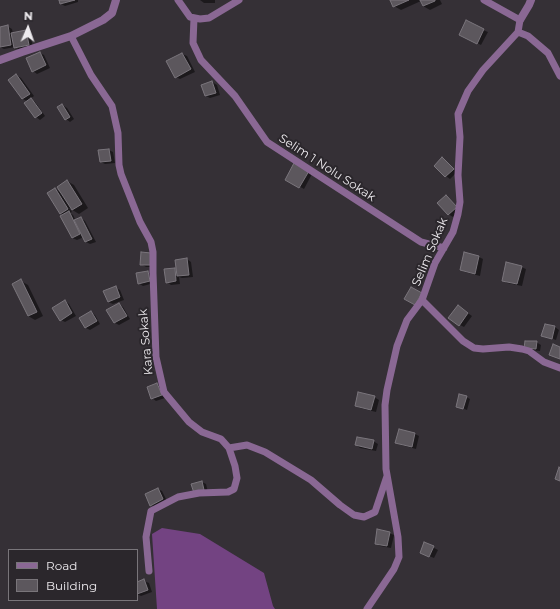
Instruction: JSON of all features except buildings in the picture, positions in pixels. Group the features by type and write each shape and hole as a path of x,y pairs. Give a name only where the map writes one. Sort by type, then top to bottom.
{"street":[{"path":"0,60 71,36 103,20 112,13 116,0"},
{"path":"178,0 190,17 200,19 209,18 239,0"},
{"path":"484,0 520,20"},
{"path":"531,0 520,20 518,32 528,36 548,53 560,76"},
{"name":"Selim 1 Nolu Sokak","path":"194,18 193,43 201,60 235,96 267,142 421,242 444,248"},
{"name":"Selim Sokak","path":"387,475 385,404 397,346 407,320 422,300 435,263 452,232 460,202 458,175 460,137 458,114 468,91 483,70 518,32"},
{"name":"Kara Sokak","path":"71,36 91,75 112,106 118,133 119,165 121,174 140,222 151,242 154,252 153,281 156,357 164,392 189,422 202,432 220,439 229,448"},
{"path":"422,300 463,341 474,348 483,349 508,347 522,349 529,351 544,362 560,368"},
{"path":"149,571 146,537 151,511 178,497 199,493 228,492 234,489 237,478 229,448 247,445 265,452 310,480 354,515 364,517 375,512 387,475"},
{"path":"367,609 394,569 399,557 398,536 387,475"}],"shaded area":[{"path":"162,528 200,534 264,573 275,609 157,609 152,534"}]}
